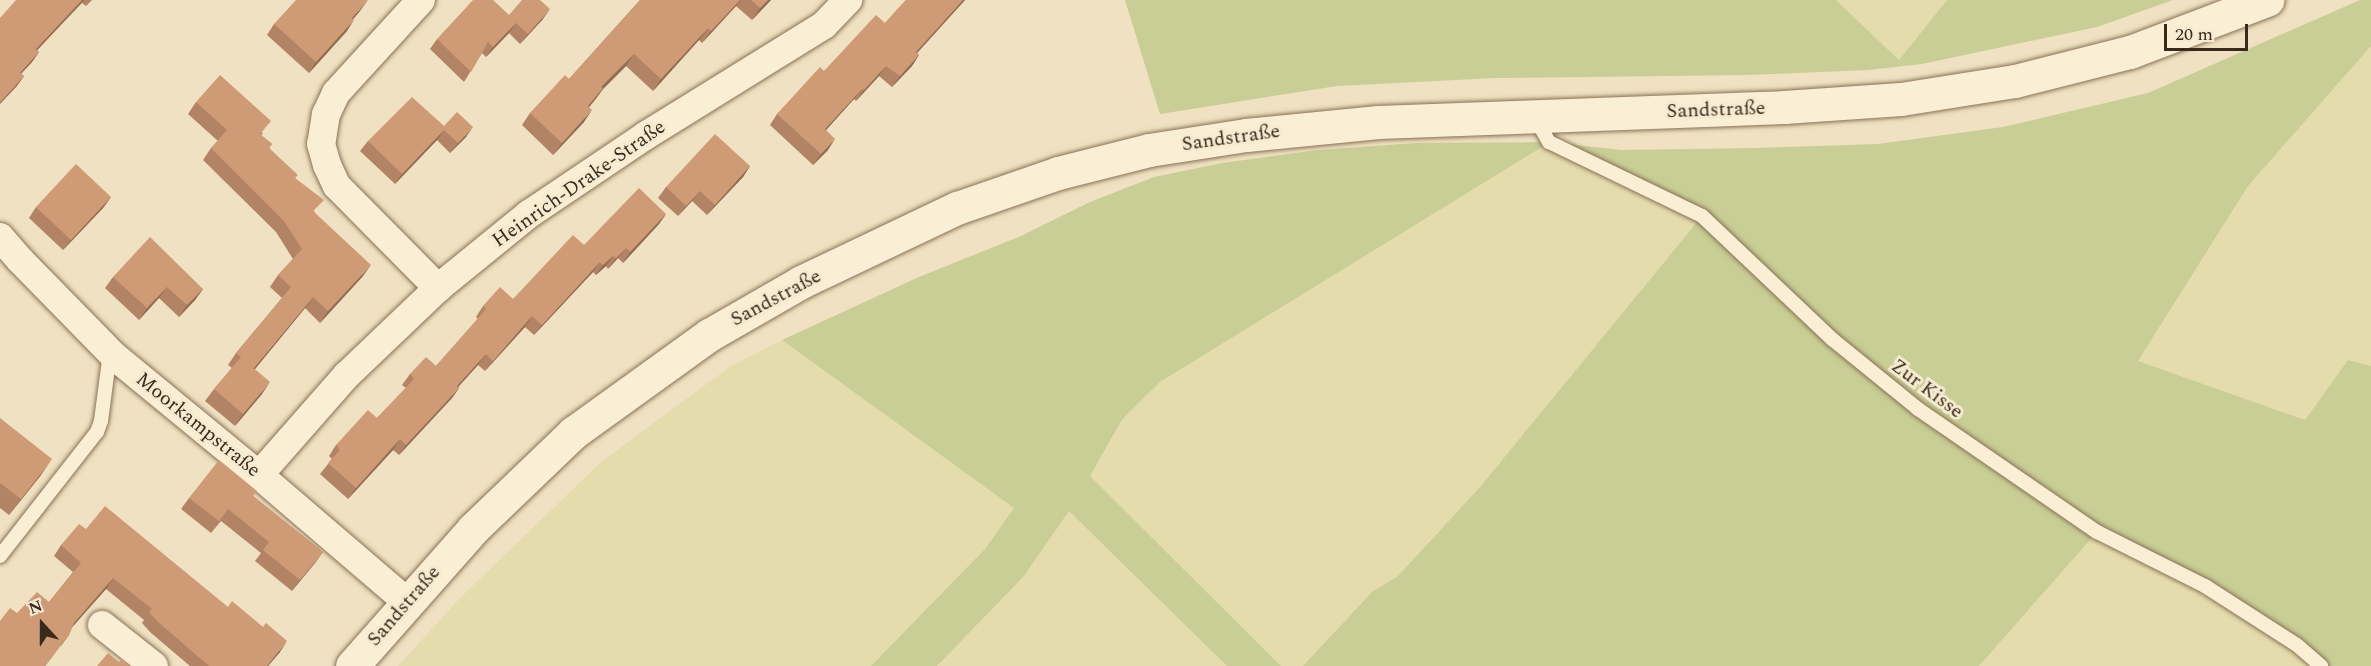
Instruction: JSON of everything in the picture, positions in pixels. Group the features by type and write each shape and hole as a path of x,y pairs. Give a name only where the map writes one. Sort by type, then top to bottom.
{"main road":[{"name":"Sandstraße","path":"352,666 406,601 473,529 573,434 709,335 801,282 957,208 1058,173 1149,150 1235,136 1378,122 1784,107 1901,99 2015,81 2130,52 2267,0"}],"street":[{"path":"421,0 336,93 326,114 321,144 327,165 337,186 438,288"},
{"name":"Heinrich-Drake-Straße","path":"260,475 347,375 438,288 529,214 645,136 824,25 848,0"},
{"name":"Moorkampstraße","path":"0,237 110,352 260,475 406,601"},
{"path":"102,625 154,666"}],"lane":[{"name":"Zur Kisse","path":"1535,117 1550,142 1702,216 1832,339 1918,409 2097,532 2205,586 2297,645 2321,666"},
{"path":"0,556 97,432 101,421 110,352"}],"shaded area":[{"path":"1836,0 1947,0 1899,60"},
{"path":"2371,46 2371,366 2348,360 2305,420 2138,361 2248,186"},
{"path":"1549,142 1702,216 1480,487 1398,576 1372,592 1303,666 1281,666 1090,476 1123,420 1160,382"},
{"path":"782,340 1014,508 985,549 871,666 398,666 461,597 601,462 731,366"},
{"path":"1069,511 1228,665 937,666 1024,576"},
{"path":"2097,532 2205,586 2321,666 1979,666"}],"green space":[{"path":"1125,0 1836,0 1899,60 1947,0 2173,0 2097,27 1922,64 1868,70 1747,75 1495,78 1337,86 1160,114"},
{"path":"2360,0 2371,0 2371,46 2248,186 2138,361 2305,420 2348,360 2371,366 2371,666 2321,666 2297,645 2097,532 1979,666 1303,666 1372,592 1398,576 1480,487 1702,216 1550,142 1621,150 1878,144 2003,127 2148,93"},
{"path":"1550,142 1160,382 1122,420 1090,476 1281,666 1227,666 1069,511 1024,576 937,666 871,666 985,549 1014,508 782,340 919,277 1021,236 1090,202 1154,177 1222,163 1317,150 1417,143"}],"building":[{"path":"16,0 82,0 36,49 39,52 20,73 24,76 0,102 0,18"},
{"path":"296,0 368,0 352,18 354,20 316,62 274,24"},
{"path":"473,0 493,0 509,15 522,0 540,0 550,9 528,34 516,23 493,47 488,42 471,72 437,39"},
{"path":"640,0 740,0 711,31 708,28 661,79 634,54 601,87 603,88 588,106 592,110 562,143 530,113 565,75 569,79"},
{"path":"751,0 768,0 760,8"},
{"path":"906,0 963,0 916,52 919,55 900,76 886,66 825,129 835,139 821,154 777,114 820,67 824,71 876,15 885,23"},
{"path":"220,75 271,121 260,134 272,144 269,148 298,175 295,178 324,200 313,211 371,265 328,311 313,297 254,368 250,365 270,382 243,414 214,389 241,357 236,353 291,287 278,275 302,249 284,221 211,148 227,130 196,102"},
{"path":"412,97 444,126 457,112 473,127 458,143 444,130 402,174 368,141"},
{"path":"715,134 750,166 715,205 700,191 686,206 666,187"},
{"path":"76,164 111,197 71,240 36,207"},
{"path":"639,188 666,214 630,252 626,248 616,258 613,256 603,265 600,262 542,325 532,316 493,361 486,354 457,386 459,388 406,445 400,439 356,488 328,463 340,450 336,445 368,410 377,418 414,379 410,374 426,357 436,366 486,309 483,306 500,287 513,299 573,235 584,245"},
{"path":"150,237 203,289 187,305 167,287 147,308 113,277"},
{"path":"0,418 52,459 21,499 0,483"},
{"path":"219,460 257,491 253,496 323,552 300,580 263,550 269,542 228,509 219,521 189,498"},
{"path":"105,506 228,607 232,601 263,627 266,623 287,641 267,666 209,666 158,622 149,612 152,609 113,578 74,623 69,635 44,666 0,666 0,621 10,608 17,613 37,592 49,602 81,563 61,545 79,524 86,529"},
{"path":"108,653 119,662 122,659 130,666 97,666"}]}
